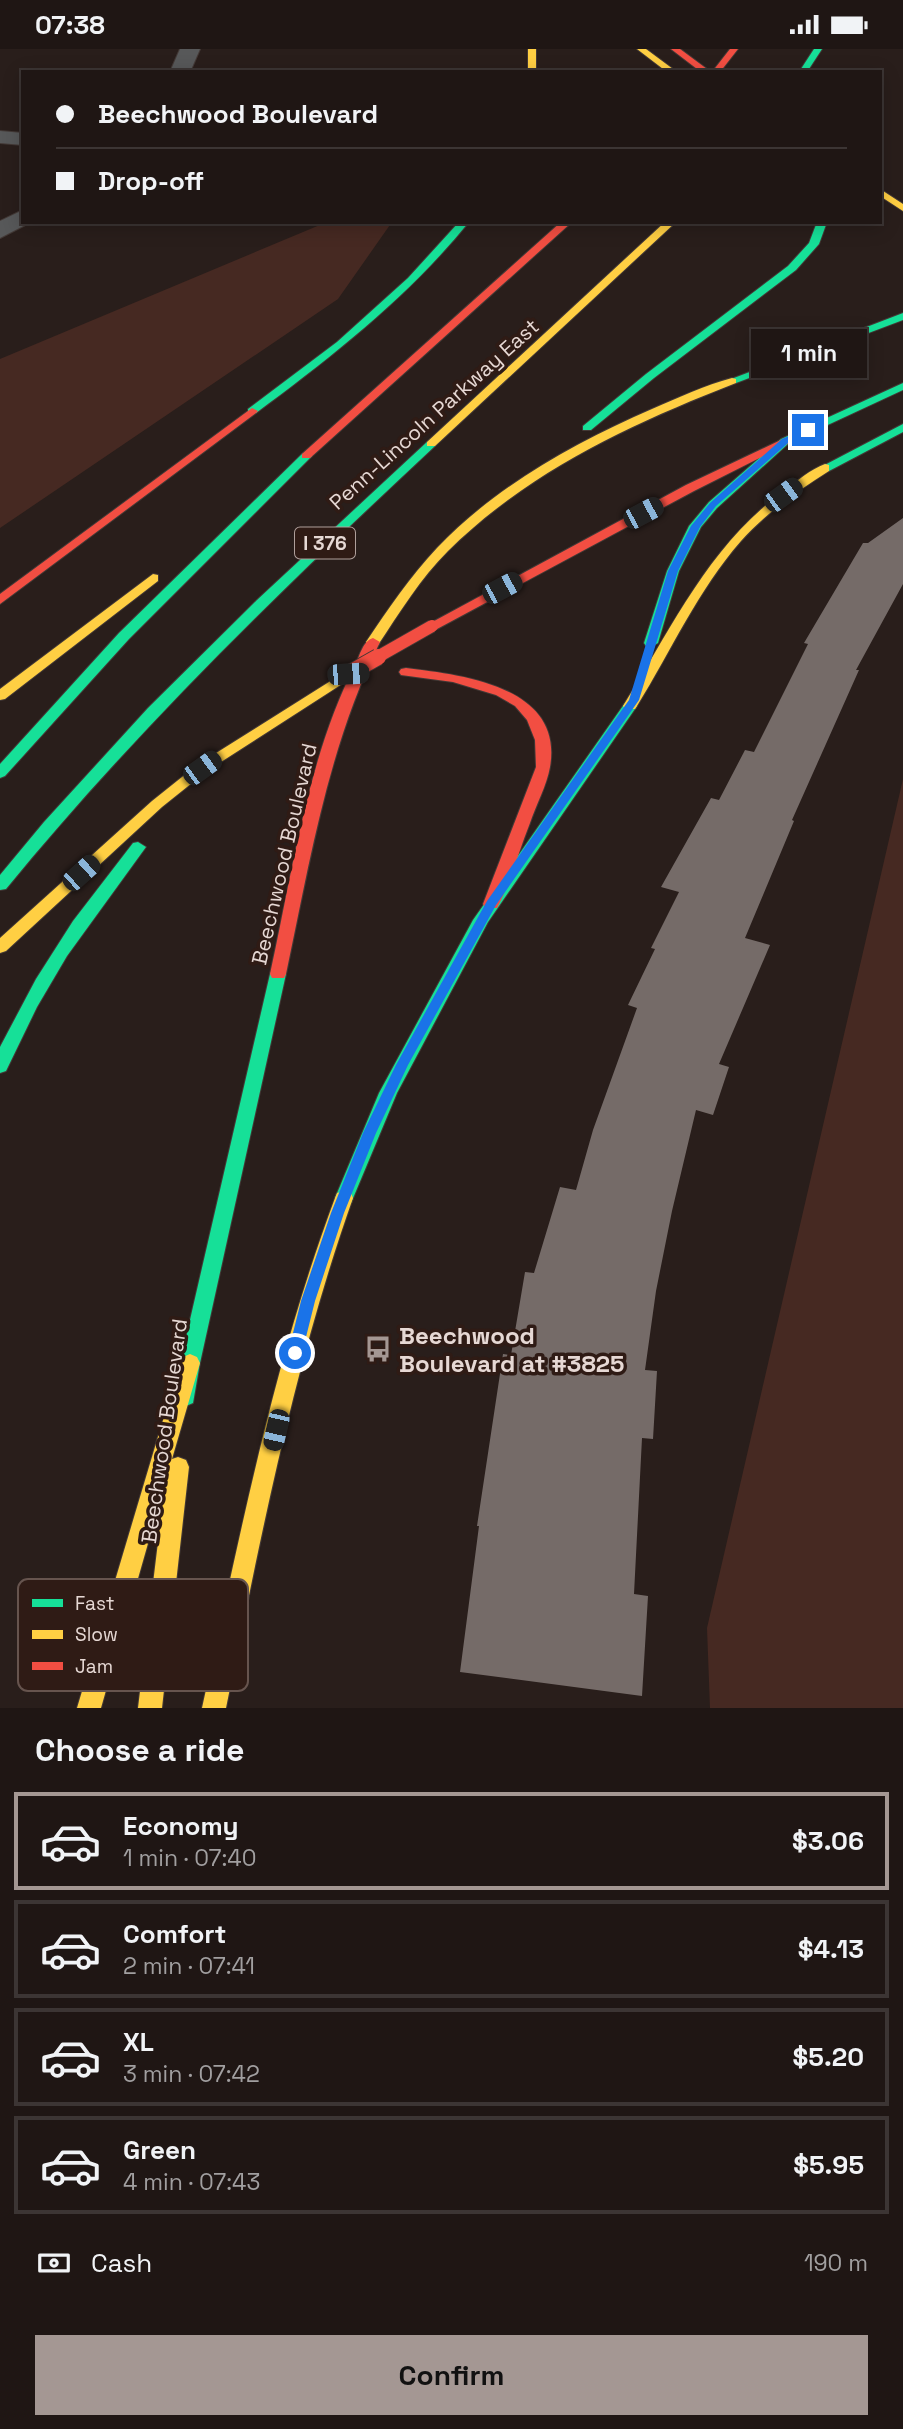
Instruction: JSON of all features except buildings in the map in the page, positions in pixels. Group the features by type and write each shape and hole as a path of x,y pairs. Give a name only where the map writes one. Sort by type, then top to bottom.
{"main road":[{"path":"532,49 532,70"},
{"path":"641,49 670,70"},
{"path":"675,49 704,70"},
{"path":"804,70 818,49"},
{"path":"882,193 903,208"},
{"path":"0,600 341,344 412,280 462,224"},
{"path":"0,773 124,636 282,478 565,224"},
{"name":"Penn-Lincoln Parkway East","path":"0,885 77,790 189,671 254,607 669,224"},
{"path":"533,474 650,376 792,268 814,244 821,224"},
{"name":"Beechwood Boulevard","path":"165,1579 190,1363 325,765 351,685 369,649 418,579 466,528 533,474 620,426 650,413 903,316"},
{"path":"0,947 158,804 202,768 348,674 432,626 678,495 903,386"},
{"path":"243,1579 281,1405 308,1301 337,1213 369,1133 402,1065 491,904 634,700 714,566 741,534 783,495 810,476 903,426"},
{"path":"634,700 673,571 695,526 713,505 785,441"},
{"path":"184,554 282,478"},
{"path":"0,696 162,570"},
{"path":"348,674 394,672 439,675 491,688 513,698 530,712 541,729 545,748 543,767 491,904"},
{"path":"0,1066 36,986 60,949 88,909 202,768"},
{"path":"127,1579 190,1363"},
{"path":"89,1708 94,1691"}],"street":[{"path":"181,70 190,49"},
{"path":"0,137 21,139"},
{"path":"0,231 21,218"}],"shaded area":[{"path":"322,224 391,224 338,299 0,528 0,359"},
{"path":"903,779 903,1708 710,1708 707,1628"}],"traffic: fast":[{"path":"804,70 818,49"},
{"path":"252,411 341,344 412,280 462,224"},
{"path":"587,428 650,376 792,268 814,244 821,224"},
{"path":"732,381 903,316"},
{"path":"651,643 673,571 695,526 713,505 785,441 903,386"},
{"path":"825,468 903,427"},
{"path":"0,885 49,825 153,711 262,602 431,444"},
{"path":"0,773 124,636 306,456"},
{"path":"344,1198 388,1093 481,920 630,706"},
{"path":"0,1066 28,1007 61,952 138,847"},
{"path":"186,1397 190,1363 278,974"}],"traffic: slow":[{"path":"532,49 532,70"},
{"path":"641,49 670,70"},
{"path":"882,193 903,208"},
{"path":"431,444 669,224"},
{"path":"373,642 405,593 442,550 484,512 528,479 576,450 626,425 732,381"},
{"path":"630,706 693,598 721,557 768,509 825,468"},
{"path":"0,696 153,578"},
{"path":"0,947 157,804 202,768 348,674"},
{"path":"241,1579 284,1386 322,1259 344,1198"},
{"path":"127,1579 190,1363"},
{"path":"165,1579 178,1467"},
{"path":"89,1708 94,1691"},
{"path":"150,1708 152,1691"},
{"path":"214,1708 218,1691"}],"traffic: jam":[{"path":"675,49 704,70"},
{"path":"718,70 734,49"},
{"path":"306,456 565,224"},
{"path":"0,600 252,411"},
{"path":"432,626 690,488 785,441"},
{"path":"348,674 432,626"},
{"path":"278,974 326,760 339,719 373,642"},
{"path":"406,672 454,678 501,692 520,703 534,719 542,740 543,767 491,904"}],"place":[{"name":"Beechwood Boulevard at #3825","path":"378,1349"}],"route":[{"path":"295,1353 308,1301 337,1213 369,1133 439,995 491,904 634,700 673,571 695,526 713,505 785,441 808,430"}]}
